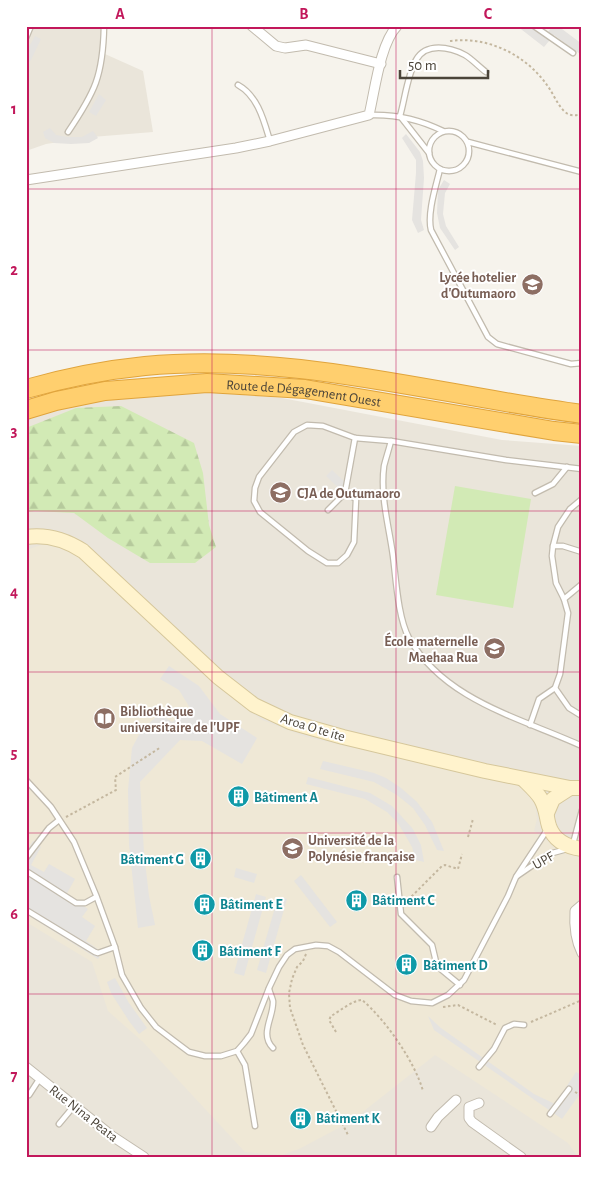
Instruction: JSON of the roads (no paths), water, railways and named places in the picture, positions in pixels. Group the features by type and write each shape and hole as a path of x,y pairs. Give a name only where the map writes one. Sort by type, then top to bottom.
{"highway":[{"name":"Route de Dégagement Ouest","path":"26,389 61,380 145,366 200,364 255,366 399,383 537,408 582,414"},
{"name":"Route de Dégagement Ouest","path":"26,410 105,392 207,383 305,388 554,431 582,434"}],"main road":[{"name":"Aroa O te ite","path":"26,537 49,538 67,542 83,551 218,677 254,705 290,722 463,766 576,788"},
{"path":"26,545 49,538"},
{"path":"523,779 540,798 558,841 576,846"},
{"path":"548,819 554,799 576,788"}],"street":[{"path":"252,26 276,46 286,48 306,45 381,64"},
{"path":"26,180 89,169 175,158 270,141 369,114 381,64 392,31 397,26"},
{"path":"582,905 575,911 574,925 582,953"},
{"name":"Rue Nina Peata","path":"26,1067 130,1152 144,1157"},
{"path":"431,1127 438,1116 456,1100"},
{"path":"480,1103 468,1107 469,1118 472,1122 521,1157"}],"lane":[{"path":"26,38 31,26"},
{"path":"68,132 85,107 96,84 103,59 104,26"},
{"path":"534,26 573,53"},
{"path":"400,116 412,69 417,58 424,51 434,48 448,49 465,56 486,72"},
{"path":"238,85 250,94 256,103 270,141"},
{"path":"369,114 400,116 418,120 443,131"},
{"path":"400,116 440,169 456,170 464,165 470,150 464,136 450,130 443,131 432,139 429,153"},
{"path":"468,142 582,172"},
{"path":"440,169 429,224 488,337 497,344 571,364 582,363"},
{"path":"345,493 356,498 354,542 348,556 338,562 327,563 260,512 254,501 255,488 259,477 294,432 307,425 323,426 355,438 391,441 506,460 582,469"},
{"path":"328,510 345,493 355,438"},
{"path":"391,441 384,467 385,514 400,607 409,638 428,664 453,687 512,718 582,746"},
{"path":"535,493 553,484 567,467"},
{"path":"530,725 538,699 555,688 560,674 568,619 564,599 556,583 553,546 558,527 570,509 582,499"},
{"path":"553,546 563,546 582,552"},
{"path":"564,599 582,584"},
{"path":"555,688 569,708 582,716"},
{"path":"26,780 51,807 74,842 115,947 122,975 131,994 156,1027 189,1052 205,1056 221,1056 237,1051 251,1034 269,988 287,955 295,949 328,946 340,952 396,995 410,1001 432,1003 448,995 460,985 471,968 523,864 541,841 548,819"},
{"path":"576,846 582,810"},
{"path":"26,858 49,828 59,820"},
{"name":"UPF","path":"516,877 549,854 576,846"},
{"path":"26,871 76,903 85,903 96,897"},
{"path":"397,876 402,914 432,945 437,966 460,985"},
{"path":"26,910 95,952 98,953 115,947"},
{"path":"269,988 273,1001 267,1033 268,1040 274,1048"},
{"path":"478,1067 494,1048 504,1028 514,1024 524,1025"},
{"path":"237,1051 245,1065 255,1126"},
{"path":"30,1095 40,1078"},
{"path":"550,1114 569,1088"},
{"path":"58,1124 74,1106"}],"place":[{"name":"Lycée hotelier d'Outumaoro","path":"532,285"},
{"name":"CJA de Outumaoro","path":"281,493"},
{"name":"École maternelle Maehaa Rua","path":"494,649"},
{"name":"Bibliothèque universitaire de l'UPF","path":"104,719"},
{"name":"Bâtiment A","path":"238,797"},
{"name":"Université de la Polynésie française","path":"292,848"},
{"name":"Bâtiment G","path":"200,859"},
{"name":"Bâtiment C","path":"356,900"},
{"name":"Bâtiment E","path":"204,904"},
{"name":"Bâtiment F","path":"203,951"},
{"name":"Bâtiment D","path":"407,965"},
{"name":"Bâtiment K","path":"300,1118"}]}
